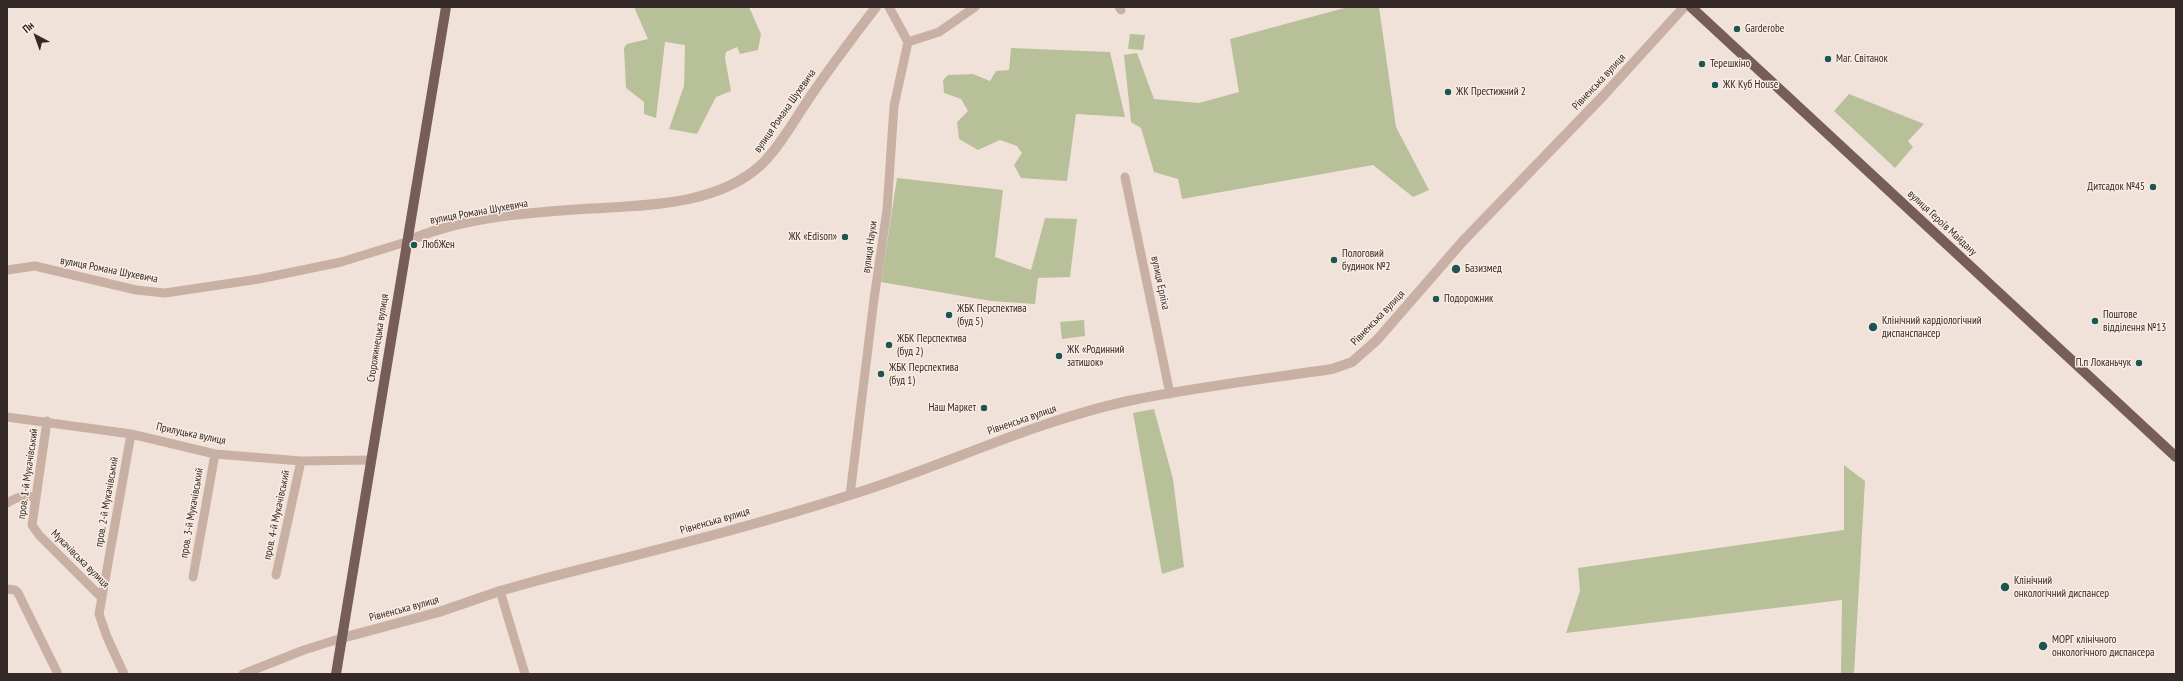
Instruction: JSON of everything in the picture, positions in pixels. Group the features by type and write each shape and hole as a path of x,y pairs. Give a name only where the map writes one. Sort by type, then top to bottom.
{"main road":[{"name":"Сторожинецька вулиця","path":"336,674 406,242 446,7"},
{"name":"вулиця Героїв Майдану","path":"1691,7 2176,457"}],"street":[{"name":"вулиця Романа Шухевича","path":"7,270 35,266 136,290 165,293 258,279 341,262 436,231 500,218 584,209 654,205 704,195 741,179 762,163 783,137 836,59 876,7"},
{"path":"889,7 908,42 939,32 974,7"},
{"name":"Рівненська вулиця","path":"243,674 304,650 342,638 439,612 500,591 850,496 1004,438 1069,417 1128,401 1332,369 1352,362 1377,340 1463,241 1603,96 1684,7"},
{"name":"вулиця Науки","path":"850,496 874,299 887,210 894,106 908,42"},
{"name":"вулиця Ерліха","path":"1125,177 1170,394"},
{"name":"Прилуцька вулиця","path":"7,417 47,421 131,434 215,454 301,461 371,460"},
{"name":"пров. 1-й Мукачівський","path":"34,530 32,525 35,498 47,421"},
{"name":"пров. 2-й Мукачівський","path":"102,598 131,434"},
{"name":"пров. 3-й Мукачівський","path":"193,577 215,454"},
{"name":"пров. 4-й Мукачівський","path":"276,575 301,461"},
{"path":"7,503 19,497 31,496 35,498"},
{"name":"Мукачівська вулиця","path":"34,530 102,598 99,614 107,637 124,674"},
{"path":"7,589 18,593 58,674"},
{"path":"500,591 524,674"}],"green space":[{"path":"634,7 749,7 761,34 758,50 740,54 737,47 726,52 725,58 731,91 716,97 697,134 669,129 684,86 685,45 665,42 656,118 644,114 644,102 626,88 624,48 627,44 648,39"},
{"path":"1348,7 1379,7 1396,127 1429,190 1413,197 1373,165 1182,199 1178,179 1154,172 1141,128 1131,122 1124,55 1137,53 1154,99 1199,103 1239,92 1230,39"},
{"path":"1130,34 1145,35 1143,50 1128,49"},
{"path":"1011,48 1110,52 1125,117 1076,114 1067,181 1021,178 1014,165 1022,153 1017,146 1000,140 978,150 959,139 957,122 968,111 961,99 944,93 943,80 948,75 973,74 990,81 996,71 1009,70"},
{"path":"1849,94 1924,124 1908,141 1913,147 1895,168 1834,111"},
{"path":"897,178 1003,190 995,257 1031,270 1045,218 1077,219 1070,277 1038,278 1035,304 991,301 881,282"},
{"path":"1084,320 1085,336 1062,339 1060,322"},
{"path":"1154,409 1173,479 1184,567 1162,574 1133,413"},
{"path":"1844,465 1865,481 1854,674 1841,674 1842,600 1566,633 1580,591 1578,568 1844,530"}],"place":[{"name":"Garderobe","path":"1737,29"},
{"name":"Маг. Світанок","path":"1828,59"},
{"name":"Терешкіно","path":"1702,64"},
{"name":"ЖК Куб House","path":"1715,85"},
{"name":"ЖК Престижний 2","path":"1448,92"},
{"name":"Дитсадок №45","path":"2153,187"},
{"name":"ЖК «Edison»","path":"845,237"},
{"name":"ЛюбЖен","path":"414,245"},
{"name":"Пологовий будинок №2","path":"1334,260"},
{"name":"Базизмед","path":"1456,269"},
{"name":"Подорожник","path":"1436,299"},
{"name":"ЖБК Перспектива (буд 5)","path":"949,315"},
{"name":"Поштове відділення №13","path":"2095,321"},
{"name":"Клінічний кардіологічний диспанспансер","path":"1873,327"},
{"name":"ЖБК Перспектива (буд 2)","path":"889,345"},
{"name":"ЖК «Родинний затишок»","path":"1059,356"},
{"name":"П.п Локаньчук","path":"2139,363"},
{"name":"ЖБК Перспектива (буд 1)","path":"881,374"},
{"name":"Наш Маркет","path":"984,408"},
{"name":"Клінічний онкологічний диспансер","path":"2005,587"},
{"name":"МОРГ клінічного онкологічного диспансера","path":"2043,646"}]}
